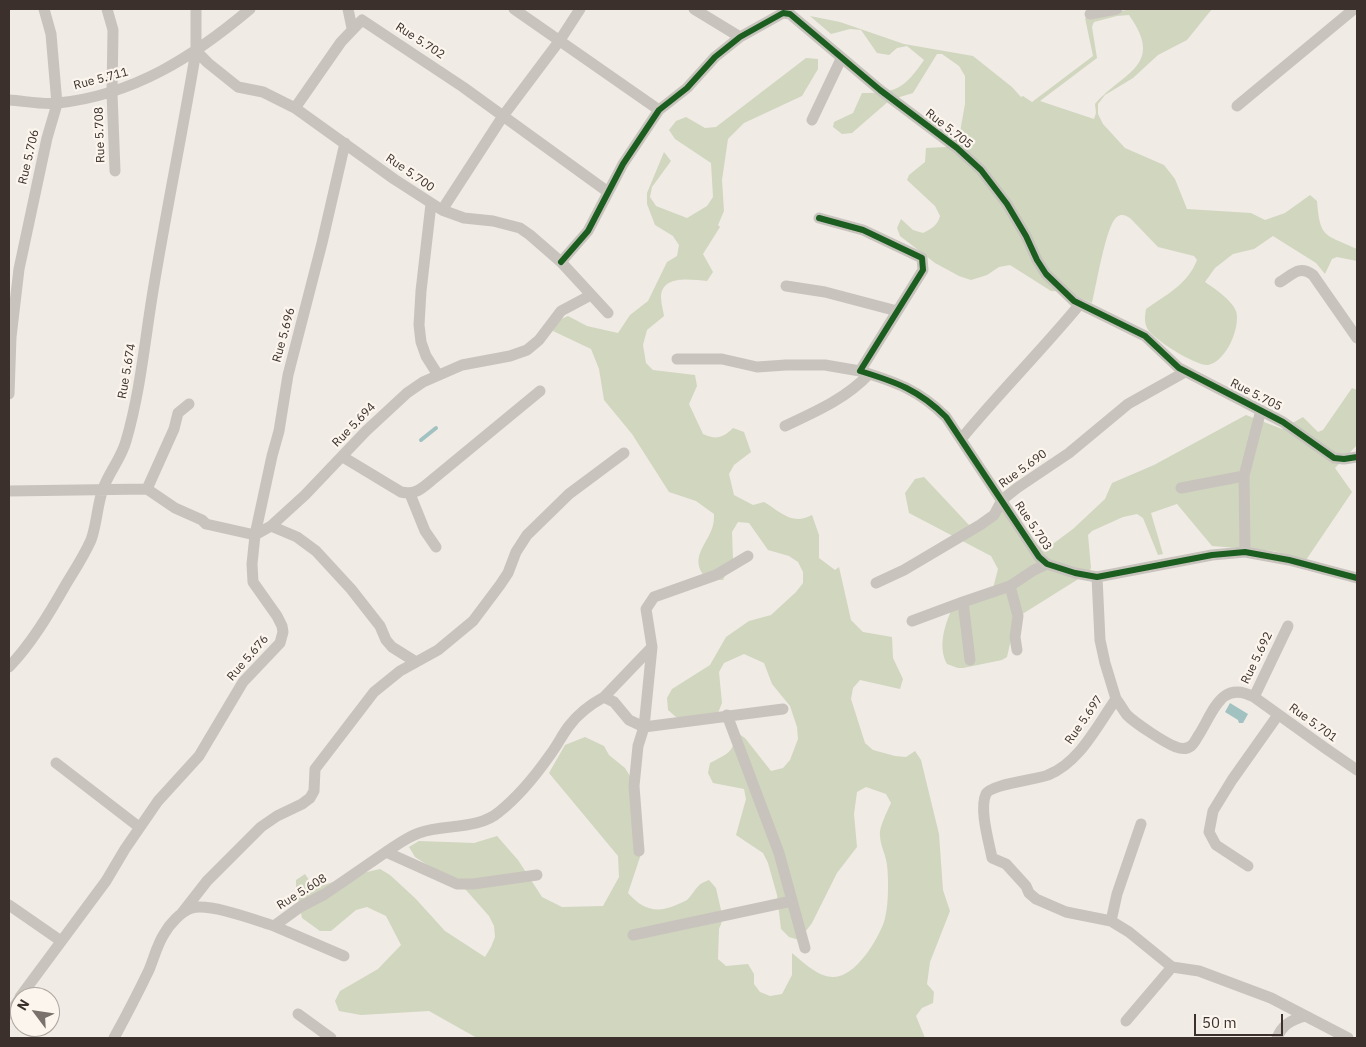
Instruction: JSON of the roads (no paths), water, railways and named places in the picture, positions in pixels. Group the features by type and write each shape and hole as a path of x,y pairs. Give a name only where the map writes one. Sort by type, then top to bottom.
{"street":[{"path":"44,9 51,34 57,104"},
{"name":"Rue 5.708","path":"107,9 113,30 112,92 115,171"},
{"path":"194,52 196,9"},
{"name":"Rue 5.711","path":"9,100 57,104 112,92 153,76 194,52 250,9"},
{"path":"348,9 352,28"},
{"path":"295,108 352,28 362,20 367,9"},
{"path":"514,9 658,110"},
{"name":"Rue 5.700","path":"194,52 238,87 263,92 295,108 442,210 503,116 560,40 580,9"},
{"path":"694,9 740,37"},
{"path":"1090,14 1116,9"},
{"path":"1237,106 1354,9"},
{"name":"Rue 5.705","path":"561,262 588,230 623,164 658,110 687,88 715,57 740,37 784,14 790,14 842,59 956,148 981,170 1007,204 1046,274 1080,304 1145,336 1178,368 1284,422 1334,458 1357,457"},
{"name":"Rue 5.702","path":"362,20 436,68 608,192"},
{"name":"Rue 5.674","path":"9,667 50,610 84,555 91,539 103,490 126,443 144,353 154,286 185,119 194,52"},
{"path":"812,120 842,59"},
{"name":"Rue 5.706","path":"9,394 11,338 20,269 47,138 57,104"},
{"name":"Rue 5.696","path":"255,535 279,431 288,375 322,243 345,143"},
{"path":"431,204 420,291 419,325 421,342 426,356 438,374"},
{"path":"442,210 464,218 520,228 561,262 608,313"},
{"path":"786,426 842,396 861,382 864,372 897,311 923,270 922,258 863,230 819,218"},
{"path":"1280,282 1298,270 1306,270 1313,275 1357,338"},
{"path":"786,286 825,292 897,311"},
{"name":"Rue 5.694","path":"255,535 271,526 306,495 386,411 407,393 438,374 462,365 527,350 539,340 561,311 591,295"},
{"path":"962,438 988,406 1080,304"},
{"name":"Rue 5.703","path":"677,359 722,359 757,367 825,365 864,372 912,389 934,404 946,416 1039,557 1047,564 1075,573 1097,577 1212,555 1245,552 1289,560 1357,578"},
{"name":"Rue 5.690","path":"876,583 904,570 974,530 994,515 1002,500 1069,453 1128,404 1185,372"},
{"path":"343,457 401,492 410,494 432,480 540,391"},
{"path":"148,489 174,429 178,413 189,404"},
{"path":"1245,552 1244,476 1261,410"},
{"path":"114,1038 134,1001 164,934 207,881 261,827 310,798 314,792 315,769 374,692 400,671 438,650 473,621 508,573 516,552 527,535 547,514 591,477 624,453"},
{"path":"1182,488 1244,476"},
{"path":"9,491 148,489 175,508 202,520 206,524 255,535"},
{"path":"410,494 425,531 436,546"},
{"path":"271,526 297,537 316,551 380,626 386,640 392,647 416,662"},
{"name":"Rue 5.676","path":"27,987 106,880 139,827 158,801 198,756 243,682 277,647 283,637 282,626 277,616 253,582 252,564 255,535"},
{"path":"639,851 634,786 638,746 644,727 652,647 646,609 654,597 716,575 748,556"},
{"path":"912,621 1010,586 1047,564"},
{"name":"Rue 5.697","path":"1097,577 1100,640 1116,699 1077,754 1066,765 1048,775 1014,782 986,792 983,803 992,858 1006,864 1036,899 1066,912 1111,921 1129,932 1172,967"},
{"path":"1010,586 1018,616 1015,638 1017,650"},
{"path":"963,602 970,660"},
{"name":"Rue 5.692","path":"1116,699 1128,716 1176,747 1184,748 1192,745 1219,702 1227,693 1234,690 1245,692 1254,697 1288,626"},
{"name":"Rue 5.608","path":"182,913 191,908 201,907 250,918 274,926 300,907 325,894 404,840 419,832 488,819 499,812 534,776 552,753 569,725 589,706 604,697 652,647"},
{"path":"604,697 614,702 629,720 644,727 783,709"},
{"name":"Rue 5.701","path":"1254,697 1357,770"},
{"path":"726,715 779,853 805,948"},
{"path":"1248,866 1216,845 1209,832 1213,812 1232,780 1278,715"},
{"path":"56,763 139,827"},
{"path":"1111,921 1117,894 1141,824"},
{"path":"386,852 457,884 473,884 537,875"},
{"path":"633,935 792,901"},
{"path":"9,905 61,941"},
{"path":"274,926 344,956"},
{"path":"1126,1021 1172,967 1198,971 1271,998 1348,1038"},
{"path":"298,1014 330,1038"},
{"path":"1277,1038 1281,1028 1294,1019 1305,1016"}],"water":[{"path":"1230,703 1248,714 1243,723 1239,723 1238,720 1225,712"}],"waterway":[{"path":"421,440 436,428"}]}
